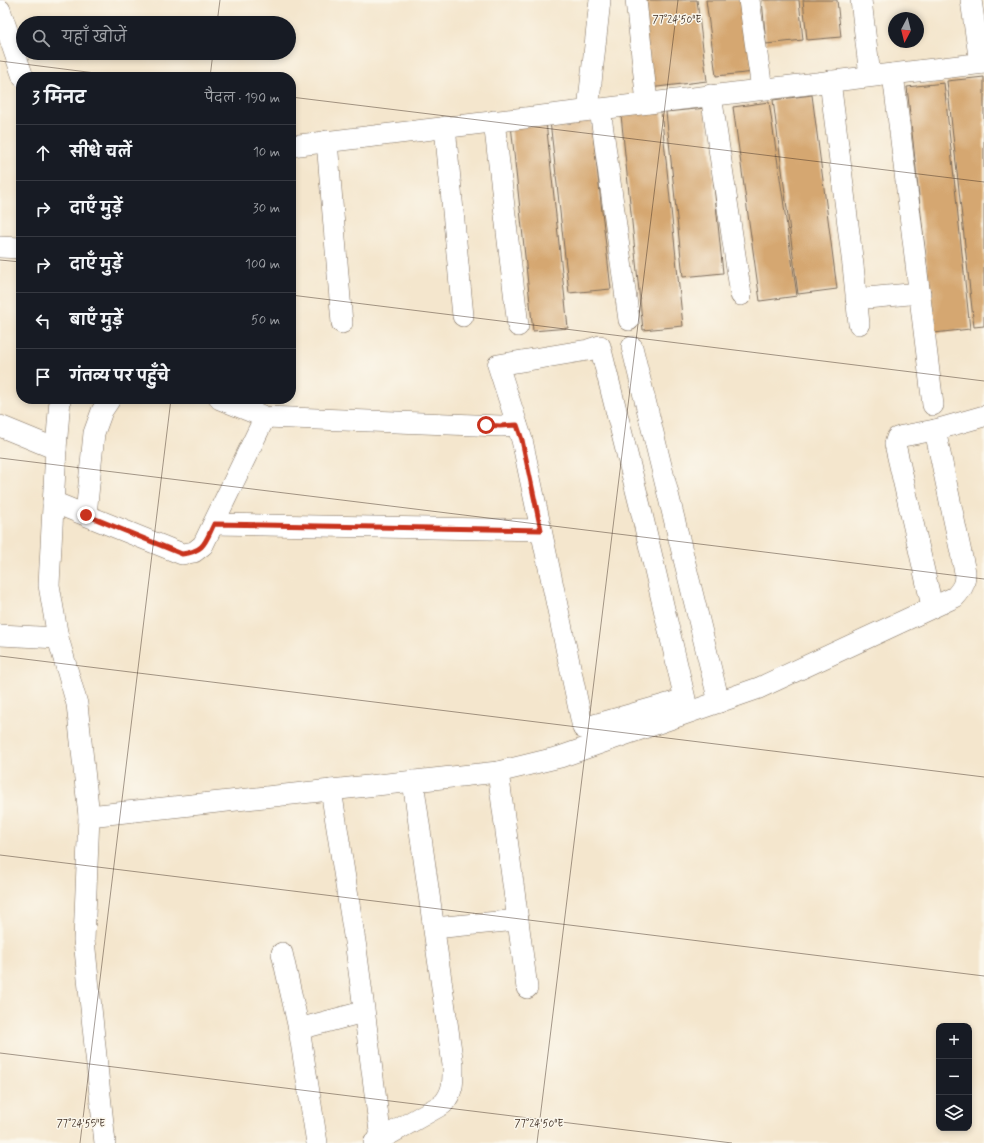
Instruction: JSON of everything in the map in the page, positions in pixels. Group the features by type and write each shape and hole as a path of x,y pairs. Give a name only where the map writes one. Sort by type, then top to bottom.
{"street":[{"path":"600,0 594,109 629,320"},
{"path":"636,0 647,103"},
{"path":"749,0 762,89"},
{"path":"861,0 870,76"},
{"path":"296,145 982,63 971,0"},
{"path":"0,10 16,57"},
{"path":"17,60 21,72"},
{"path":"893,74 933,405"},
{"path":"830,81 859,324"},
{"path":"711,96 741,295"},
{"path":"494,121 518,326"},
{"path":"445,127 463,316"},
{"path":"327,142 342,322"},
{"path":"0,247 16,248"},
{"path":"856,299 920,294"},
{"path":"600,346 641,510 685,699 584,728 541,530 522,440 498,364 588,350 600,346"},
{"path":"632,347 718,702"},
{"path":"60,404 49,585 58,638 77,704 89,816 84,940 105,1143"},
{"path":"86,515 94,434 102,411 107,404"},
{"path":"232,404 265,417 500,426 517,425"},
{"path":"932,606 895,444 897,438 903,436 935,430 984,416"},
{"path":"53,502 182,554 194,552 203,545 265,417"},
{"path":"0,426 56,450"},
{"path":"89,816 498,772 560,757 759,688 932,606 955,597 962,589 965,580 965,572 935,430"},
{"path":"214,524 541,530"},
{"path":"0,635 58,638"},
{"path":"498,772 527,988"},
{"path":"330,790 354,940 377,1141 443,1104 450,1095 453,1081 453,1065 413,781"},
{"path":"434,928 518,920"},
{"path":"282,953 298,1029 317,1143"},
{"path":"298,1029 363,1012"}],"building":[{"path":"638,0 697,0 707,81 649,88"},
{"path":"706,0 746,0 755,72 716,76"},
{"path":"762,0 799,0 803,40 766,44"},
{"path":"803,0 837,0 841,37 807,40"},
{"path":"984,77 984,326 974,327 947,81"},
{"path":"944,83 970,329 934,333 907,87"},
{"path":"812,95 837,289 798,294 773,100"},
{"path":"769,102 797,296 760,301 733,107"},
{"path":"706,108 723,273 683,277 666,112"},
{"path":"661,111 683,326 643,330 621,115"},
{"path":"591,116 611,289 569,293 550,121"},
{"path":"546,122 568,328 533,331 511,125"}],"route":[{"path":"86,515 182,554 194,552 203,545 214,524 541,530 522,440 517,425 486,425"}]}
